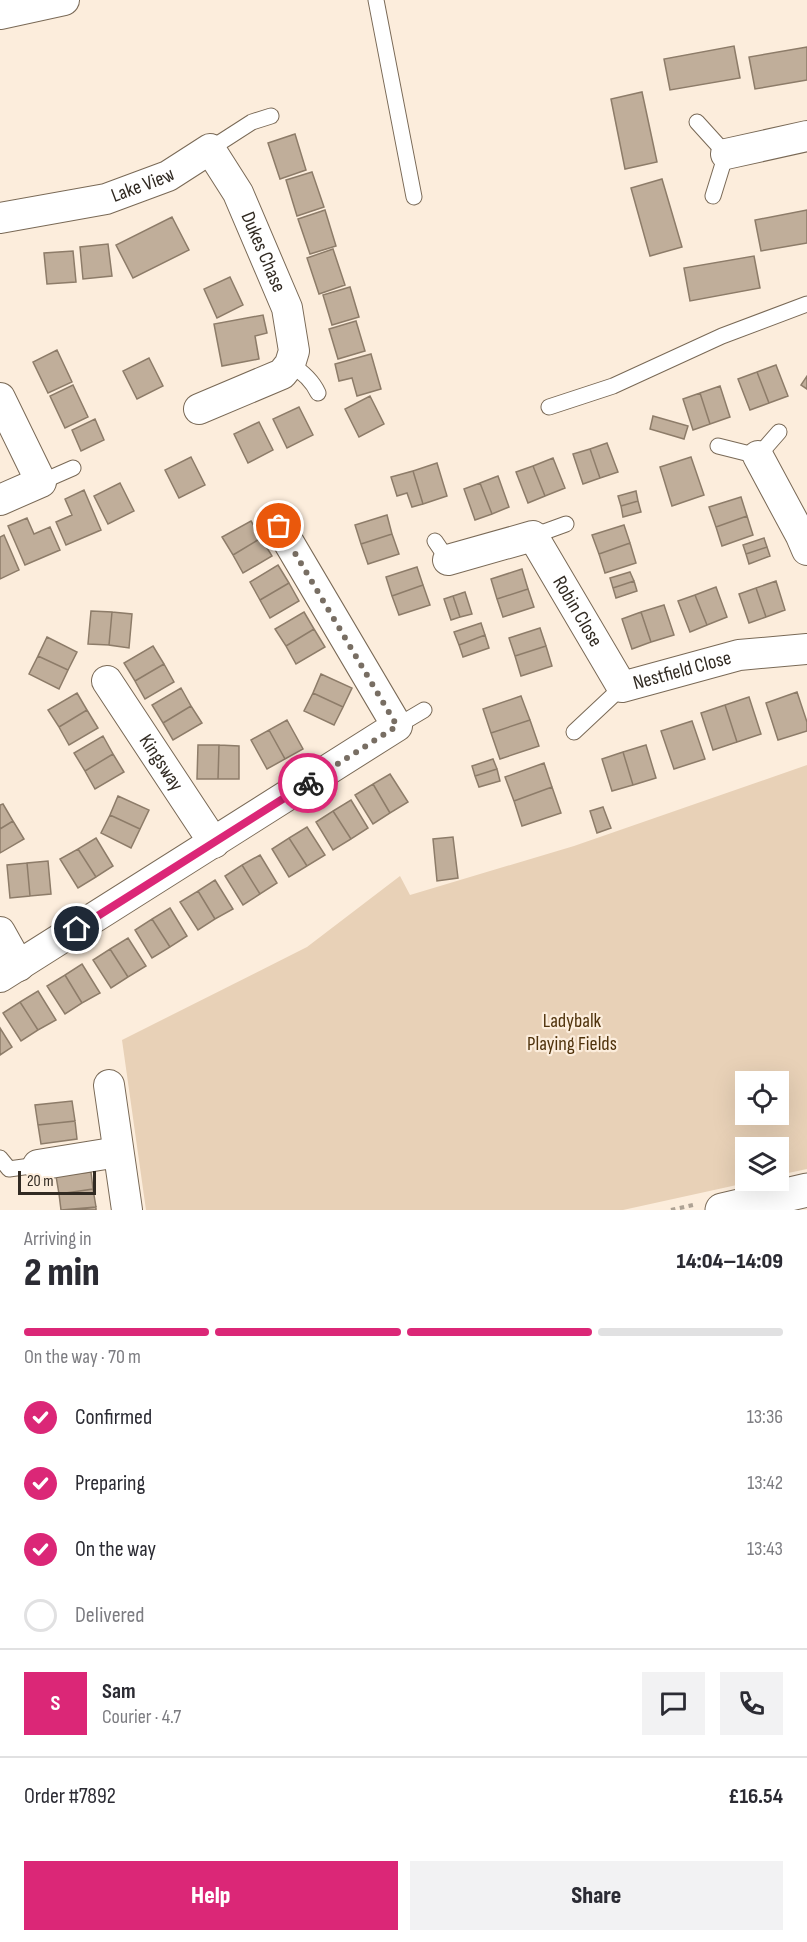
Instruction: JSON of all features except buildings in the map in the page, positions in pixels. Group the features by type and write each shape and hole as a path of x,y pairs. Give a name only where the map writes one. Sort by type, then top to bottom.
{"street":[{"path":"0,14 64,0"},
{"path":"726,154 807,136"},
{"name":"Lake View","path":"0,218 106,199 168,176 210,149"},
{"name":"Dukes Chase","path":"210,149 238,193 279,284 287,308 294,351 290,364"},
{"path":"199,409 282,374 290,364"},
{"path":"0,398 40,482 0,500"},
{"path":"758,456 807,550"},
{"path":"0,932 9,972 397,726 279,526"},
{"path":"442,550 532,536"},
{"name":"Robin Close","path":"532,536 622,687"},
{"name":"Nestfield Close","path":"622,687 739,655 807,649"},
{"name":"Kingsway","path":"107,681 214,843"},
{"path":"109,1085 127,1210"},
{"path":"38,1165 118,1152"},
{"path":"722,1210 807,1190"}],"lane":[{"path":"376,0 414,197"},
{"name":"Lake View","path":"210,149 252,122 271,116"},
{"path":"697,122 726,154 713,196"},
{"path":"549,407 613,386 722,336 807,304"},
{"path":"290,364 302,371 313,382 318,393"},
{"path":"718,446 758,456 779,432"},
{"path":"40,482 73,468"},
{"path":"532,536 566,524"},
{"name":"Nestfield Close","path":"574,732 622,687"},
{"path":"397,726 424,710"},
{"path":"0,1158 9,1169 38,1165"}],"green space":[{"name":"Ladybalk Playing Fields","path":"807,765 807,1169 789,1173 789,1137 735,1137 735,1185 623,1210 146,1210 122,1040 307,947 400,876 410,895 574,846"}],"way so far":[{"path":"279,526 397,726 308,783"}],"route":[{"path":"77,929 308,783"}]}
